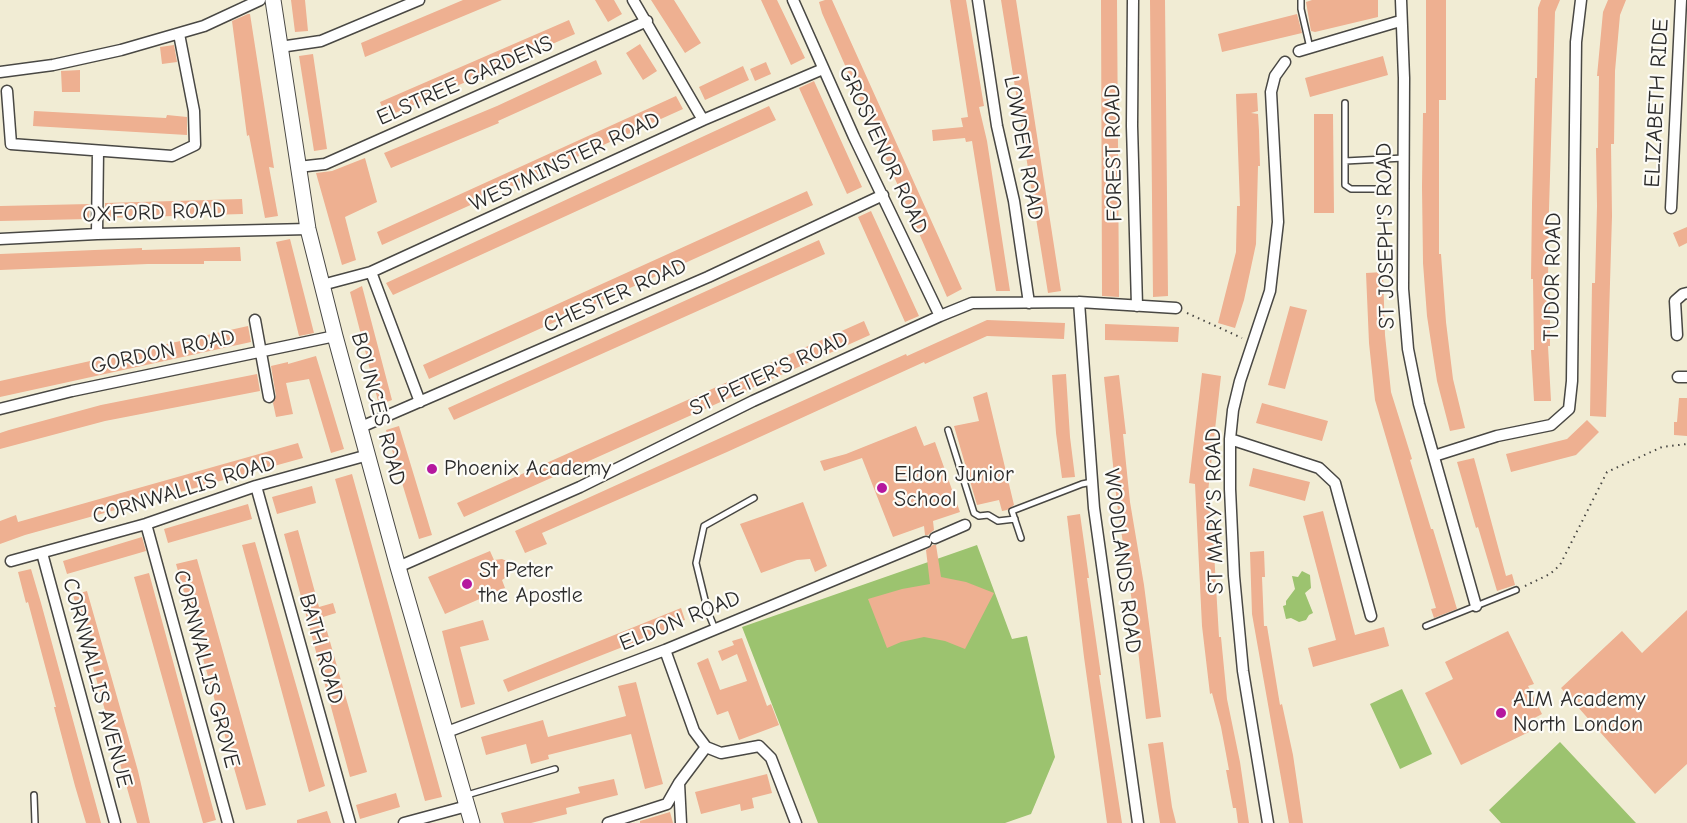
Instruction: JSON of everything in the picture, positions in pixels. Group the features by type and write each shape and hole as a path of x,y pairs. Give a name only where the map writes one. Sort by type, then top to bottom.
{"street":[{"path":"0,72 53,65 179,34 225,17 260,0"},
{"name":"BOUNCES ROAD","path":"273,0 308,229 398,567 472,823"},
{"path":"279,47 321,41 419,0"},
{"path":"633,0 703,120"},
{"name":"GROSVENOR ROAD","path":"793,0 823,69 940,316"},
{"name":"LOWDEN ROAD","path":"978,0 997,126 1014,201 1029,303"},
{"name":"FOREST ROAD","path":"1133,0 1132,126 1137,306"},
{"name":"ST JOSEPH'S ROAD","path":"1401,0 1400,21 1404,78 1403,289 1408,349 1419,404 1476,606"},
{"name":"TUDOR ROAD","path":"1434,456 1497,436 1551,426 1569,409 1572,381 1576,42 1581,0"},
{"name":"ELIZABETH RIDE","path":"1671,208 1681,0"},
{"name":"ELSTREE GARDENS","path":"298,168 325,165 646,21"},
{"path":"1305,49 1400,21"},
{"path":"7,91 11,144 172,156 195,145 194,111 179,34"},
{"name":"ST MARY'S ROAD","path":"1268,823 1243,671 1230,489 1230,439 1233,410 1270,291 1278,222 1271,92 1275,76 1285,62"},
{"name":"WESTMINSTER ROAD","path":"322,285 371,272 703,120 823,69"},
{"path":"97,234 98,151"},
{"name":"CHESTER ROAD","path":"361,427 708,277 883,195"},
{"name":"OXFORD ROAD","path":"0,239 97,234 308,229"},
{"path":"371,272 420,402"},
{"path":"1677,335 1675,301 1687,293"},
{"name":"ST PETER'S ROAD","path":"398,567 580,487 753,401 972,303 1079,302 1176,308"},
{"name":"WOODLANDS ROAD","path":"1079,302 1094,508 1138,823"},
{"path":"255,320 269,397"},
{"name":"GORDON ROAD","path":"0,409 72,391 335,336"},
{"path":"1230,439 1319,468 1335,483 1371,616"},
{"name":"CORNWALLIS ROAD","path":"11,561 146,524 255,486 368,455"},
{"name":"BATH ROAD","path":"255,486 350,823"},
{"name":"CORNWALLIS GROVE","path":"146,524 228,823"},
{"name":"ELDON ROAD","path":"447,732 665,650 965,525"},
{"name":"CORNWALLIS AVENUE","path":"42,553 115,823"},
{"path":"665,650 694,731 706,747 721,753 759,746 771,758 796,823"},
{"path":"608,823 667,804 679,783 706,747"},
{"path":"679,783 681,823"},
{"path":"404,823 466,801"}],"lane":[{"path":"1301,0 1305,49"},
{"path":"1345,103 1345,181 1348,188 1382,189"},
{"path":"1345,161 1404,158"},
{"path":"948,430 974,513 979,516 988,515 998,521 1015,519"},
{"path":"1021,538 1012,511 1020,506 1092,482"},
{"path":"715,629 708,612 696,563 701,535 704,526 754,498"},
{"path":"1426,626 1516,590"},
{"path":"466,801 555,769"},
{"path":"34,795 35,823"}],"path":[{"path":"1176,308 1252,343"},
{"path":"1516,590 1550,574 1560,565 1607,472 1662,447 1687,444"}],"green space":[{"path":"977,545 1012,639 1027,636 1055,757 1031,814 1005,823 818,823 742,627"},
{"path":"1302,571 1310,575 1311,588 1305,593 1313,613 1306,620 1299,622 1291,618 1286,619 1283,606 1286,605 1286,601 1295,589 1292,576 1298,577"},
{"path":"1402,689 1432,754 1400,769 1370,704"},
{"path":"1560,742 1636,823 1501,823 1489,810"}],"building":[{"path":"291,0 305,0 308,31 295,32"},
{"path":"463,0 502,0 365,57 361,43"},
{"path":"595,0 614,0 622,14 608,22"},
{"path":"651,0 674,0 701,43 685,53"},
{"path":"761,0 777,0 805,58 791,65"},
{"path":"832,0 962,289 947,297 822,13 819,2"},
{"path":"950,0 966,0 984,106 979,107 987,141 1010,291 996,291 972,141 966,142 965,138 933,141 932,130 963,127 961,118 968,117"},
{"path":"1001,0 1016,0 1061,291 1048,293"},
{"path":"1101,0 1117,0 1119,297 1102,296"},
{"path":"1150,0 1165,0 1168,296 1153,297"},
{"path":"1312,0 1378,0 1378,17 1311,31 1306,2"},
{"path":"1426,0 1446,0 1446,100 1439,100 1439,254 1441,254 1453,379 1465,428 1450,431 1437,381 1427,316 1423,263 1422,187 1423,113 1426,113"},
{"path":"1541,0 1560,0 1555,12 1549,209 1550,346 1548,346 1551,401 1534,401 1531,350 1534,350 1533,279 1531,279 1535,78 1537,78 1538,8"},
{"path":"1608,0 1626,0 1620,15 1615,71 1614,144 1611,144 1612,216 1606,417 1590,416 1592,283 1595,283 1597,206 1596,148 1598,148 1599,76 1597,76 1603,12"},
{"path":"250,14 274,168 269,167 278,216 265,218 249,135 247,136 232,21"},
{"path":"1297,14 1302,33 1222,52 1218,34"},
{"path":"569,20 575,34 386,117 380,102"},
{"path":"640,44 657,71 643,80 626,53"},
{"path":"174,45 177,62 162,64 160,47"},
{"path":"313,54 327,149 314,151 299,56"},
{"path":"1383,56 1388,75 1310,97 1305,78"},
{"path":"596,60 602,74 498,121 499,123 391,168 384,153 497,106"},
{"path":"766,62 771,74 755,81 750,69"},
{"path":"743,66 749,80 705,100 699,87"},
{"path":"80,70 80,92 62,92 61,71"},
{"path":"814,81 862,187 847,194 799,88"},
{"path":"1257,93 1258,111 1251,113 1258,114 1259,131 1260,166 1258,166 1256,244 1244,300 1235,328 1218,323 1236,252 1237,206 1240,206 1236,94"},
{"path":"676,96 683,109 382,245 377,232"},
{"path":"769,106 776,120 393,295 386,283"},
{"path":"34,111 166,118 167,115 187,117 187,135 33,126"},
{"path":"1314,114 1333,114 1334,213 1314,213"},
{"path":"365,158 377,202 345,217 356,260 342,265 316,173 332,171"},
{"path":"807,191 813,205 429,379 423,365"},
{"path":"242,199 243,214 105,218 105,203"},
{"path":"90,204 89,219 0,221 0,206"},
{"path":"871,211 919,316 905,322 858,217"},
{"path":"1687,227 1687,243 1679,247 1673,233"},
{"path":"290,239 314,333 299,336 276,242"},
{"path":"819,240 825,254 454,420 448,408"},
{"path":"240,247 241,261 0,270 0,254 142,248 142,250"},
{"path":"1383,272 1385,335 1391,392 1457,609 1434,618 1431,609 1436,608 1375,400 1369,343 1366,273"},
{"path":"362,286 392,400 379,405 350,292"},
{"path":"1290,306 1307,310 1285,389 1268,385"},
{"path":"987,320 1065,323 1064,339 987,336 542,533 547,544 525,553 515,531 906,354 907,356"},
{"path":"864,321 870,335 464,517 457,503"},
{"path":"1105,324 1179,327 1178,342 1105,340"},
{"path":"248,326 251,342 0,397 0,381"},
{"path":"316,356 344,449 331,453 309,379 286,383 293,414 276,417 273,403 276,396 271,366"},
{"path":"1202,373 1221,376 1207,501 1211,501 1219,637 1221,637 1227,699 1249,823 1238,823 1236,808 1233,808 1221,727 1212,693 1210,694 1202,626 1195,484 1189,483"},
{"path":"257,374 260,391 105,421 0,449 0,433 9,430 101,405"},
{"path":"1066,374 1075,477 1062,478 1052,375"},
{"path":"1119,375 1126,434 1123,434 1130,502 1144,585 1161,717 1146,719 1134,615 1117,504 1104,377"},
{"path":"987,392 1014,505 1002,511 999,500 977,505 954,426 979,421 973,397"},
{"path":"1679,398 1687,398 1687,436 1674,435"},
{"path":"1262,403 1328,421 1322,441 1256,423"},
{"path":"1587,420 1599,432 1576,455 1511,472 1506,454 1567,439"},
{"path":"399,426 432,535 419,539 386,430"},
{"path":"916,426 924,446 935,442 960,512 933,521 934,530 928,535 925,535 924,526 893,537 862,458 824,471 820,461 846,454"},
{"path":"298,443 303,458 25,535 0,544 0,521 16,515 18,522"},
{"path":"1474,458 1506,576 1512,574 1515,585 1497,591 1457,462"},
{"path":"1253,468 1310,482 1305,501 1249,486"},
{"path":"352,474 442,797 425,801 335,479"},
{"path":"312,486 316,503 277,514 272,497"},
{"path":"803,502 827,566 815,572 810,559 797,560 761,573 740,524"},
{"path":"248,504 252,519 168,543 164,529"},
{"path":"1323,511 1355,635 1384,627 1389,646 1313,667 1308,648 1336,640 1303,516"},
{"path":"1080,514 1101,675 1099,675 1122,823 1107,823 1084,657 1067,516"},
{"path":"298,530 319,607 333,603 336,613 323,617 367,772 350,777 284,534"},
{"path":"142,537 146,551 67,574 63,561"},
{"path":"255,542 325,786 309,792 242,545"},
{"path":"936,545 941,577 966,582 994,593 965,649 945,641 924,637 887,648 868,599 930,584 926,550"},
{"name":"St Peter the Apostle","path":"490,551 494,560 502,559 509,562 512,568 509,575 502,580 505,588 445,614 428,577"},
{"path":"1264,551 1265,577 1262,577 1264,626 1267,626 1280,705 1282,704 1293,755 1303,823 1289,823 1252,614 1250,552"},
{"path":"197,559 266,805 246,810 176,564"},
{"path":"31,569 101,823 86,823 75,786 54,707 56,707 18,572"},
{"path":"149,573 216,820 205,823 203,823 134,577"},
{"path":"87,591 138,771 150,823 137,823 73,595"},
{"path":"681,608 685,620 669,624 671,628 508,692 503,680"},
{"path":"1687,610 1687,764 1655,794 1561,688 1622,631 1642,653"},
{"path":"483,620 489,640 460,647 475,704 461,708 442,631"},
{"path":"1508,631 1534,684 1528,686 1542,714 1527,722 1531,731 1461,765 1425,693 1453,679 1445,662"},
{"path":"742,638 767,706 771,704 779,725 739,740 728,711 717,715 697,663 708,658 720,690 747,681 737,654 722,661 718,651 734,645 732,641"},
{"path":"636,682 663,784 645,789 631,734 548,755 549,759 531,764 526,744 486,755 481,737 543,720 548,737 626,716 618,686"},
{"path":"1163,742 1176,823 1160,823 1148,744"},
{"path":"767,774 772,793 752,798 754,808 741,811 740,804 701,814 695,792"},
{"path":"614,779 618,795 566,808 567,814 531,823 504,823 501,813 580,793 578,787"},
{"path":"396,793 400,807 360,819 356,805"},
{"path":"327,811 331,823 297,823 297,820"},
{"path":"670,812 673,823 640,823 640,821"}],"place":[{"name":"Phoenix Academy","path":"432,469"},
{"name":"Eldon Junior School","path":"882,488"},
{"name":"St Peter the Apostle","path":"467,584"},
{"name":"AIM Academy North London","path":"1501,713"}]}
